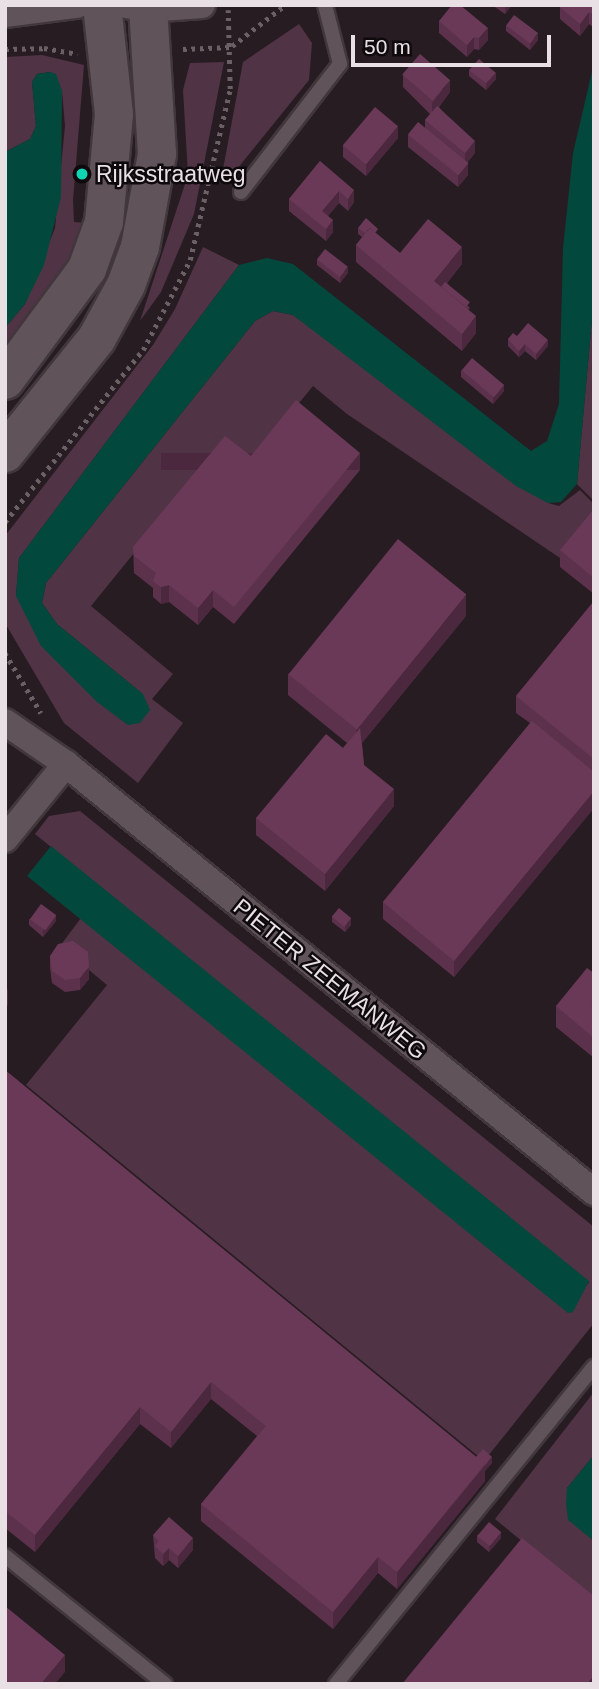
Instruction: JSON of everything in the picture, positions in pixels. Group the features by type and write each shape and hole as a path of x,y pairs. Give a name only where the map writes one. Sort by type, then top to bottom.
{"main road":[{"path":"5,380 87,269 104,222 114,114 102,5"},
{"path":"5,453 97,338 126,285 140,247 157,154 141,6"}],"street":[{"path":"5,14 76,5"},
{"path":"141,6 202,5"},
{"name":"PIETER ZEEMANWEG","path":"5,702 66,764"},
{"name":"PIETER ZEEMANWEG","path":"5,722 66,764 594,1192"},
{"path":"5,839 66,764"}],"lane":[{"path":"241,191 340,64 325,5"},
{"path":"336,1684 594,1367"},
{"path":"5,1556 165,1684"}],"path":[{"path":"228,5 231,47 285,5"},
{"path":"5,653 44,720"}],"shaded area":[{"path":"299,24 312,43 309,80 225,184 221,180 243,62"},
{"path":"42,55 84,65 73,200 74,222 85,223 79,251 5,361 5,328 25,304 55,228 65,126 62,91 50,72 37,74 32,82 36,126 30,139 5,152 5,57"},
{"path":"224,62 194,214 161,292 140,321 188,175 183,90 190,63"},
{"path":"594,63 594,297 577,484 561,502 548,503 516,486 293,315 273,311 255,321 46,583 42,603 57,624 143,694 150,710 140,723 128,725 97,702 41,646 16,596 19,558 239,265 267,258 293,264 531,451 547,441 559,404 563,248 573,153"},
{"path":"37,74 56,74 62,91 61,197 44,265 25,304 5,328 5,152 30,139 36,126 32,82"},
{"path":"203,247 239,265 19,558 16,596 143,694 57,624 42,603 46,583 255,321 273,311 293,315 548,503 559,506 580,490 594,504 594,515 560,558 347,414 313,386 244,470 217,451 91,606 173,674 152,699 183,723 138,783 64,723 5,623 5,536 153,345 175,309"},
{"path":"594,297 594,501 577,484"},
{"path":"80,811 594,1227 594,1323 484,1461 26,1085 107,985 60,946 81,918 568,1312 589,1282 35,834 49,816"},
{"path":"51,846 589,1281 573,1312 568,1313 27,876"},
{"path":"594,1392 594,1455 567,1488 569,1520 594,1541 594,1600 495,1519"},
{"path":"594,1455 594,1541 568,1520 566,1504 567,1488"}],"building":[{"path":"452,5 460,5 488,28 479,38 474,37 467,45 439,21"},
{"path":"594,5 594,16 589,12 580,24 560,7"},
{"path":"514,15 538,33 530,43 506,25"},
{"path":"420,54 450,80 432,101 402,74"},
{"path":"479,59 496,73 486,83 469,70"},
{"path":"437,106 475,141 465,153 425,120"},
{"path":"375,107 398,126 366,165 343,145"},
{"path":"418,122 469,163 458,175 408,134"},
{"path":"320,161 354,190 348,199 339,191 322,211 333,220 326,229 289,199"},
{"path":"366,218 378,229 375,233 370,228 365,233 358,228"},
{"path":"428,219 462,247 434,281 476,316 462,334 356,245 370,228 400,253"},
{"path":"325,249 348,267 340,277 317,259"},
{"path":"445,282 470,302 466,307 441,287"},
{"path":"528,323 548,340 536,354 525,344 519,351 508,339 513,333 517,336"},
{"path":"472,358 504,385 494,397 462,370"},
{"path":"296,400 360,453 234,607 213,590 198,608 169,585 161,587 153,581 156,573 134,556 133,547 225,436 251,456"},
{"path":"594,509 594,578 560,550"},
{"path":"398,539 466,594 357,730 288,674"},
{"path":"594,601 594,759 516,696"},
{"path":"532,721 594,772 594,791 454,961 383,902"},
{"path":"360,728 364,765 394,789 325,874 256,818 326,734 343,748"},
{"path":"41,904 56,915 45,931 30,919"},
{"path":"339,908 351,918 344,927 332,916"},
{"path":"73,941 88,952 89,967 80,978 65,980 52,971 50,956 58,944"},
{"path":"587,968 594,973 594,1000 591,1003 594,1005 594,1038 556,1006"},
{"path":"5,1070 485,1464 397,1572 378,1557 333,1612 201,1504 266,1426 211,1382 171,1432 140,1407 35,1535 5,1511"},
{"path":"483,1449 492,1457 484,1466 476,1457"},
{"path":"169,1517 193,1538 178,1556 169,1548 163,1554 155,1546 159,1541 153,1535"},
{"path":"489,1522 501,1532 490,1546 477,1536"},
{"path":"522,1538 594,1596 594,1676 587,1684 402,1684"},
{"path":"5,1606 65,1655 41,1684 5,1684"}],"place":[{"name":"Rijksstraatweg","path":"82,174"}]}
